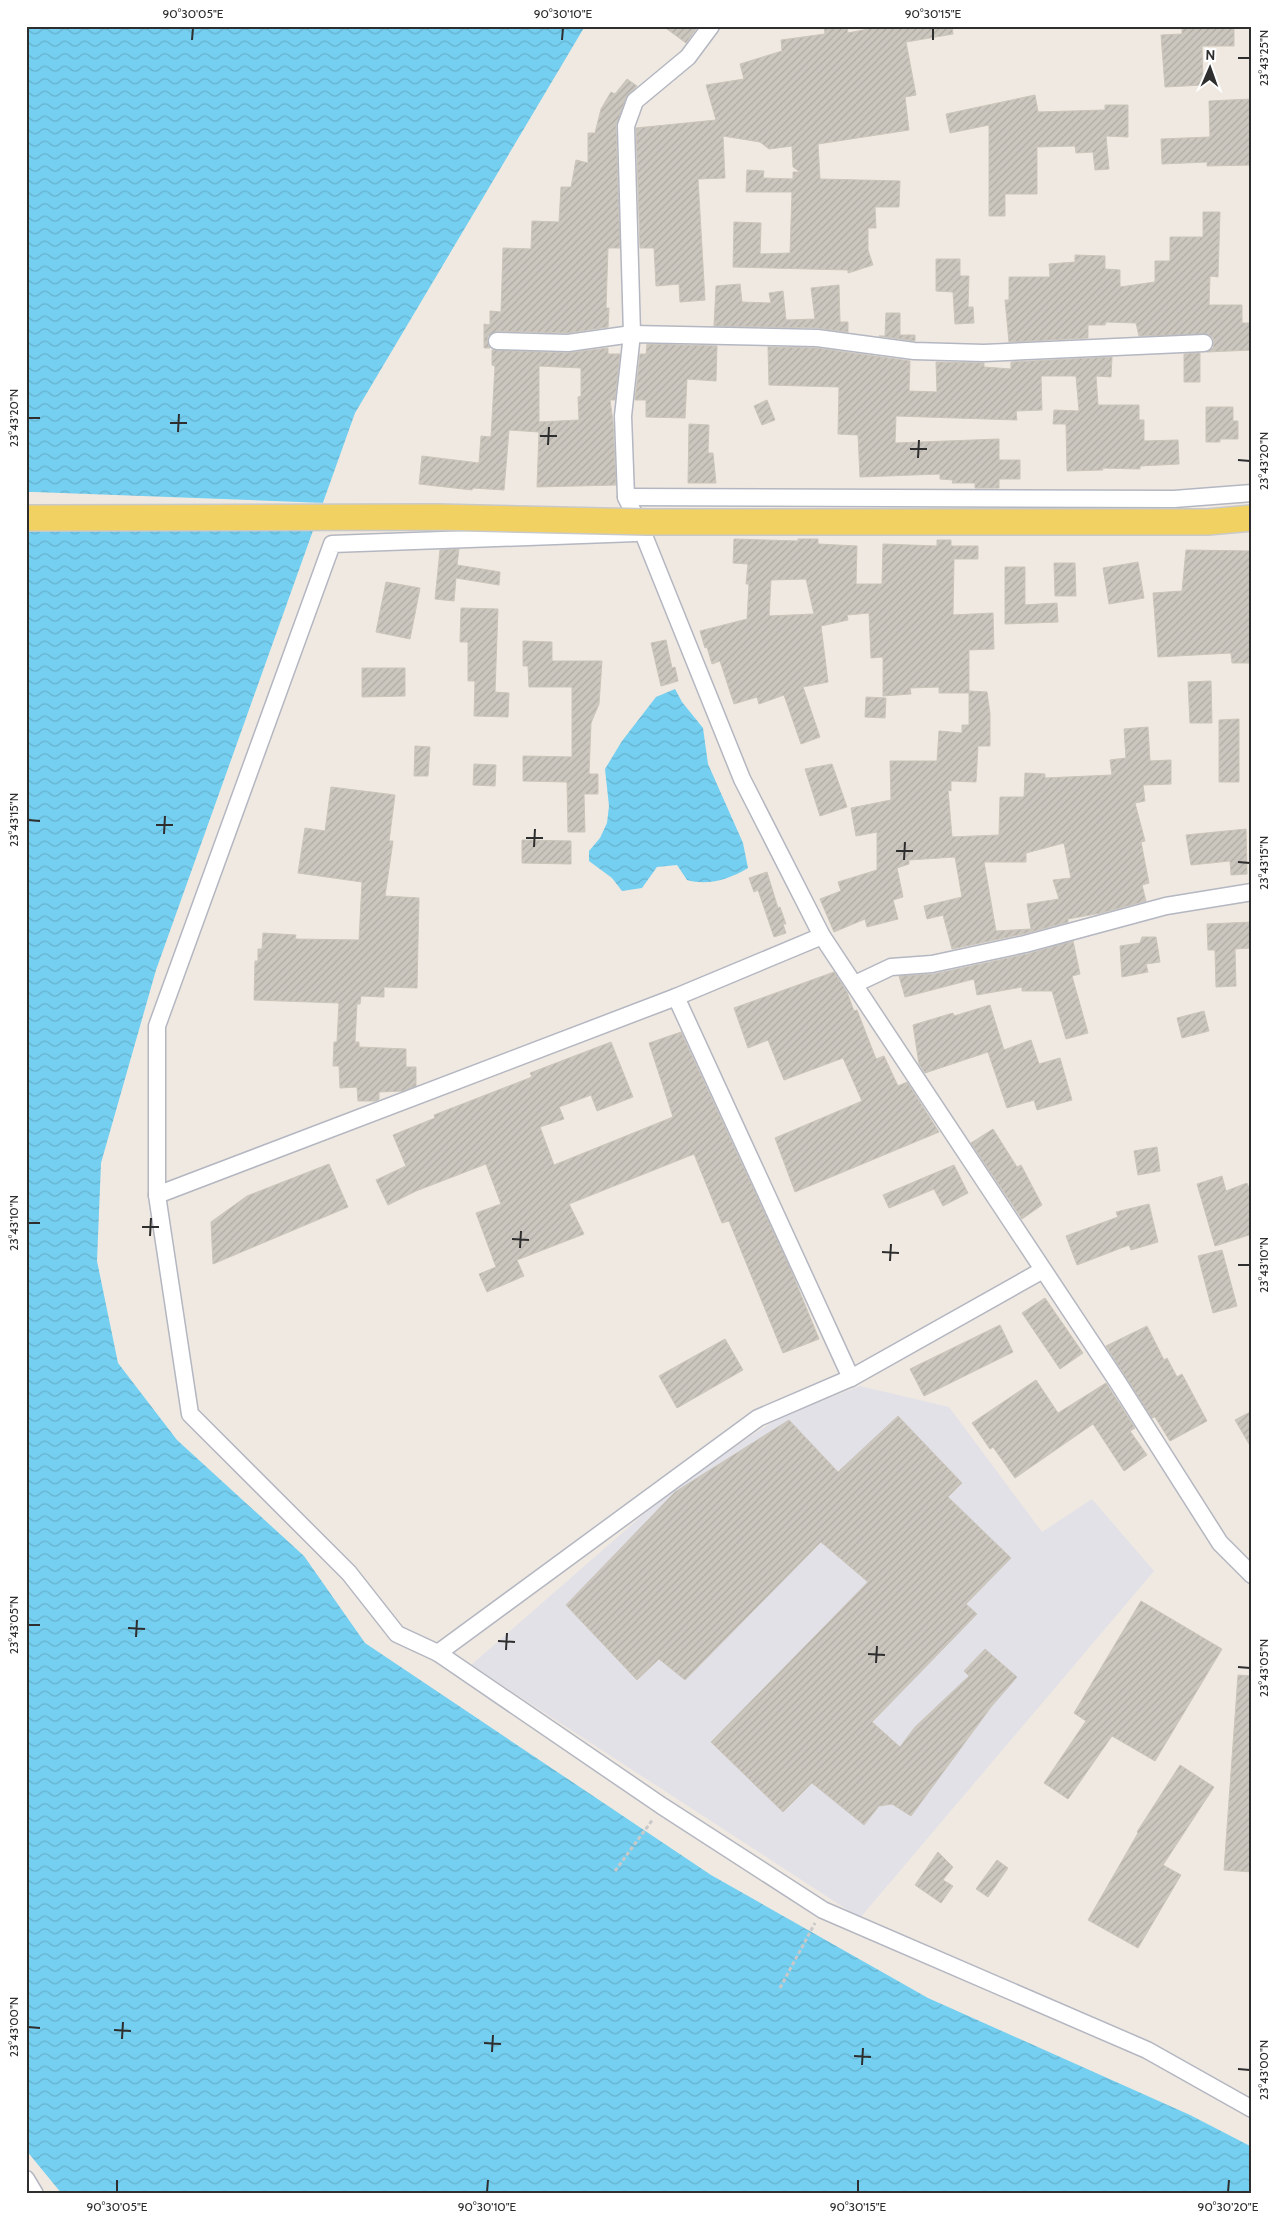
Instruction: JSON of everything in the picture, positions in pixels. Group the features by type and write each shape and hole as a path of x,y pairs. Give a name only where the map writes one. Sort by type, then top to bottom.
{"main road":[{"path":"26,518 437,517 647,522 1208,522 1252,518"}],"street":[{"path":"711,26 688,57 635,101 626,126 632,334 622,416 626,497 643,533 742,779 822,936 856,984 1220,1543 1252,1575"},
{"path":"497,341 568,343 632,334 817,338 914,351 984,353 1204,343"},
{"path":"626,497 1174,499 1252,493"},
{"path":"643,533 332,544 157,1026 156,1195 190,1414 349,1573 397,1634 438,1653 662,1806 823,1910 1147,2050 1252,2108"},
{"path":"856,984 891,967 932,964 1025,944 1166,906 1252,892"},
{"path":"156,1195 676,997 822,936"},
{"path":"676,997 850,1378"},
{"path":"438,1653 758,1418 850,1378 1043,1270"},
{"path":"26,2179 35,2194"}],"path":[{"path":"615,1871 662,1806"},
{"path":"780,1988 823,1910"}],"shaded area":[{"path":"860,1386 949,1407 1042,1532 1092,1499 1154,1571 860,1918 471,1665 676,1486 780,1417"}],"water":[{"path":"26,26 585,26 355,413 156,970 101,1163 97,1261 118,1363 177,1440 304,1556 365,1643 711,1875 928,1998 1190,2115 1252,2147 1252,2194 62,2194 26,2150"},
{"path":"675,689 682,702 703,728 708,764 743,843 748,868 719,880 695,882 687,880 677,865 657,867 642,888 622,891 612,878 589,861 589,851 600,838 607,823 609,806 605,769 622,741 656,697"}],"pier":[{"path":"26,492 326,503 317,528 26,518"}],"building":[{"path":"663,26 698,26 686,43"},
{"path":"824,26 847,26 848,33 883,26 952,26 953,34 906,42 916,95 905,97 909,130 818,144 820,179 900,181 899,207 875,207 876,228 868,228 868,250 873,265 848,273 848,270 733,267 734,222 761,223 760,254 790,253 792,192 746,192 747,170 764,171 763,178 793,179 793,172 800,172 793,167 792,146 769,149 760,142 723,136 725,178 698,179 705,300 680,302 679,284 656,286 654,248 640,248 636,128 716,120 706,85 744,79 740,64 782,51 781,40 825,34"},
{"path":"1182,26 1234,27 1234,46 1202,46 1203,85 1165,87 1161,35 1182,34"},
{"path":"627,79 637,86 626,98 616,126 620,248 608,248 606,308 609,308 608,327 567,333 497,331 488,336 487,341 490,348 484,348 484,324 490,325 490,311 501,312 503,248 531,249 532,221 559,222 561,187 571,187 576,160 588,163 588,133 595,133 601,109 611,92 615,94"},
{"path":"1035,95 1038,112 1105,110 1105,105 1128,105 1128,137 1106,136 1109,169 1095,170 1093,152 1076,153 1075,146 1037,147 1037,194 1005,194 1005,216 989,216 989,125 950,133 946,114"},
{"path":"1252,99 1252,165 1207,166 1207,162 1162,164 1161,139 1210,137 1209,101"},
{"path":"1203,212 1220,212 1218,277 1210,276 1209,305 1242,305 1242,323 1252,323 1252,350 1207,352 1213,348 1214,343 1213,338 1208,334 1139,336 1136,323 1106,322 1105,325 1088,325 1088,338 1009,342 1005,300 1009,300 1009,277 1050,277 1049,264 1075,262 1075,255 1105,256 1105,269 1120,270 1120,287 1155,282 1155,261 1170,261 1170,237 1203,237"},
{"path":"936,259 960,259 960,276 969,276 968,307 973,307 974,323 955,324 953,292 936,291"},
{"path":"740,284 742,302 771,303 769,293 783,291 786,320 815,319 811,288 839,285 840,322 848,322 848,332 817,328 714,326 716,286"},
{"path":"886,313 900,313 900,335 915,335 915,341 879,336 885,336"},
{"path":"647,344 717,346 716,381 687,379 685,418 646,417 646,400 635,400 640,354 646,354"},
{"path":"768,347 816,348 910,361 909,391 937,392 936,362 984,363 984,367 1011,369 1011,362 1112,357 1111,377 1096,376 1098,405 1139,405 1139,420 1144,420 1144,441 1178,440 1179,464 1140,466 1140,469 1102,468 1103,470 1067,471 1066,424 1053,424 1054,410 1079,411 1076,376 1041,376 1042,410 1016,411 1017,420 896,416 895,443 999,439 999,460 1020,460 1020,479 999,479 999,488 975,488 975,483 952,483 953,480 940,479 940,474 860,477 858,435 838,434 839,387 769,385"},
{"path":"608,348 608,354 620,354 615,400 610,400 616,485 537,487 539,432 509,430 504,490 473,488 472,490 419,484 422,456 479,463 481,436 491,437 495,366 492,365 492,350 568,353","holes":["539,366 581,368 581,396 578,397 579,420 539,422"]},
{"path":"1200,353 1200,382 1184,382 1184,354"},
{"path":"767,400 775,420 762,425 754,406"},
{"path":"1206,407 1233,407 1233,421 1238,421 1238,439 1220,439 1220,442 1206,442"},
{"path":"689,424 709,425 708,453 713,453 716,483 688,483"},
{"path":"734,539 798,541 798,539 818,539 818,544 857,546 856,584 882,584 883,544 937,546 937,540 951,540 951,546 978,546 978,559 954,559 953,615 993,613 994,649 969,650 969,693 939,693 939,687 910,688 911,694 883,696 883,657 871,658 869,613 847,615 848,620 821,626 828,682 803,687 820,737 801,744 784,695 759,704 757,697 734,704 720,661 712,664 707,647 705,648 700,631 747,619 749,584 746,584 748,564 733,563","holes":["806,579 814,614 769,616 771,580"]},
{"path":"459,549 457,565 500,572 499,585 456,578 454,601 435,599 440,550"},
{"path":"1186,550 1252,551 1252,663 1232,663 1231,653 1158,657 1153,593 1182,591"},
{"path":"1138,562 1144,598 1109,604 1103,568"},
{"path":"1054,563 1075,563 1076,596 1055,596"},
{"path":"1005,567 1025,567 1025,605 1057,603 1058,622 1005,624"},
{"path":"386,582 420,588 410,639 376,632"},
{"path":"461,608 498,609 495,692 509,693 508,717 474,716 475,681 468,681 468,642 460,642"},
{"path":"666,640 672,668 675,667 678,681 661,686 651,643"},
{"path":"523,641 552,642 552,661 602,661 599,704 591,723 589,774 598,774 598,794 584,794 585,832 568,832 567,782 523,781 523,756 572,757 572,687 529,687 528,666 523,666"},
{"path":"362,668 405,668 405,696 362,697"},
{"path":"1211,681 1212,723 1190,723 1188,682"},
{"path":"969,691 987,692 990,714 990,746 978,746 976,782 951,781 951,791 948,790 952,837 999,835 1000,797 1024,797 1025,773 1045,774 1045,778 1112,775 1110,760 1126,758 1124,729 1148,727 1150,761 1171,760 1171,784 1143,785 1145,801 1135,803 1145,841 1141,842 1149,883 1142,885 1146,901 1101,913 1068,919 1068,922 1023,934 952,949 943,915 927,919 924,906 962,897 955,857 909,860 909,864 897,868 903,897 893,900 898,919 867,927 865,919 834,932 820,899 841,891 838,882 877,870 877,832 856,836 851,808 891,800 890,761 937,761 939,731 962,733 962,725 969,725","holes":["1064,843 1071,878 1053,880 1059,899 1027,904 1031,929 996,931 984,862 1026,862 1026,853"]},
{"path":"866,697 886,698 885,718 865,717"},
{"path":"1239,719 1239,782 1219,782 1219,720"},
{"path":"415,746 430,747 428,776 414,776"},
{"path":"474,764 496,765 495,786 473,785"},
{"path":"832,764 847,807 820,816 805,769"},
{"path":"331,787 395,795 389,841 393,841 385,896 419,898 417,988 384,987 384,997 361,996 360,1004 357,1004 355,1042 359,1042 359,1047 406,1049 406,1067 416,1067 416,1086 403,1091 379,1092 379,1099 376,1101 358,1101 357,1087 340,1088 339,1066 333,1066 334,1042 337,1042 339,1003 254,1000 255,961 258,961 258,949 262,949 263,933 296,935 295,939 359,940 362,882 298,873 305,828 325,831"},
{"path":"1246,829 1247,874 1231,875 1230,861 1191,865 1186,835"},
{"path":"522,840 571,841 571,864 522,863"},
{"path":"767,872 778,908 780,907 786,924 783,924 786,933 774,937 758,890 754,892 749,878"},
{"path":"1252,922 1252,948 1235,949 1236,986 1216,987 1215,950 1208,950 1207,924"},
{"path":"1142,937 1156,937 1160,962 1146,964 1148,972 1122,977 1120,946 1140,943"},
{"path":"1073,941 1080,974 1072,976 1088,1033 1066,1039 1052,991 1022,991 1022,987 977,995 974,979 905,997 899,976 934,974 1027,954"},
{"path":"834,972 847,992 854,1011 857,1010 876,1059 884,1056 898,1086 907,1082 939,1132 795,1192 775,1138 862,1101 843,1058 784,1080 768,1040 748,1048 734,1008"},
{"path":"990,1005 1004,1050 1031,1040 1039,1064 1060,1058 1072,1100 1037,1110 1034,1100 1007,1108 988,1052 925,1073 919,1064 913,1025 953,1013 954,1016"},
{"path":"1204,1011 1209,1031 1182,1038 1177,1018"},
{"path":"681,1032 790,1268 819,1339 783,1353 729,1221 722,1223 694,1154 569,1204 584,1234 517,1260 524,1276 487,1292 479,1274 496,1267 476,1213 501,1204 486,1164 416,1191 388,1205 376,1180 406,1166 393,1135 435,1118 434,1115 532,1077 530,1073 611,1042 633,1097 597,1111 591,1095 559,1107 564,1119 540,1127 554,1165 673,1117 649,1043"},
{"path":"993,1129 1017,1167 1021,1165 1042,1205 1022,1219 971,1143"},
{"path":"1157,1147 1160,1171 1138,1175 1134,1151"},
{"path":"329,1164 348,1207 213,1264 211,1222 247,1196"},
{"path":"954,1165 968,1193 943,1206 934,1189 889,1208 883,1195"},
{"path":"1222,1176 1226,1191 1247,1183 1252,1196 1252,1234 1215,1246 1197,1184"},
{"path":"1149,1204 1158,1242 1131,1250 1129,1245 1077,1265 1066,1236 1118,1217 1116,1212"},
{"path":"1222,1250 1237,1306 1213,1313 1198,1256"},
{"path":"1045,1298 1083,1353 1060,1369 1022,1313"},
{"path":"1000,1325 1013,1352 924,1396 910,1369"},
{"path":"1147,1326 1164,1360 1167,1358 1177,1377 1182,1374 1207,1421 1170,1441 1155,1417 1152,1418 1106,1346"},
{"path":"725,1339 743,1370 677,1408 659,1376"},
{"path":"1036,1380 1058,1413 1106,1383 1135,1428 1130,1431 1147,1455 1124,1471 1093,1424 1015,1478 993,1447 990,1449 972,1423"},
{"path":"1252,1411 1252,1449 1235,1420"},
{"path":"898,1416 962,1483 948,1497 1011,1558 966,1604 977,1614 872,1722 900,1747 915,1727 969,1676 964,1671 985,1649 1017,1677 991,1707 911,1816 892,1804 879,1806 864,1825 812,1783 783,1812 711,1742 868,1582 821,1542 685,1680 659,1659 637,1680 566,1605 675,1492 789,1420 838,1472"},
{"path":"1141,1601 1222,1649 1155,1761 1112,1736 1068,1799 1044,1783 1086,1721 1074,1713"},
{"path":"1238,1675 1252,1676 1252,1872 1224,1870"},
{"path":"1180,1765 1214,1787 1163,1865 1181,1875 1138,1948 1088,1920 1137,1832"},
{"path":"938,1852 953,1867 943,1880 953,1886 941,1903 915,1885"},
{"path":"997,1860 1008,1868 988,1897 976,1889"}]}
